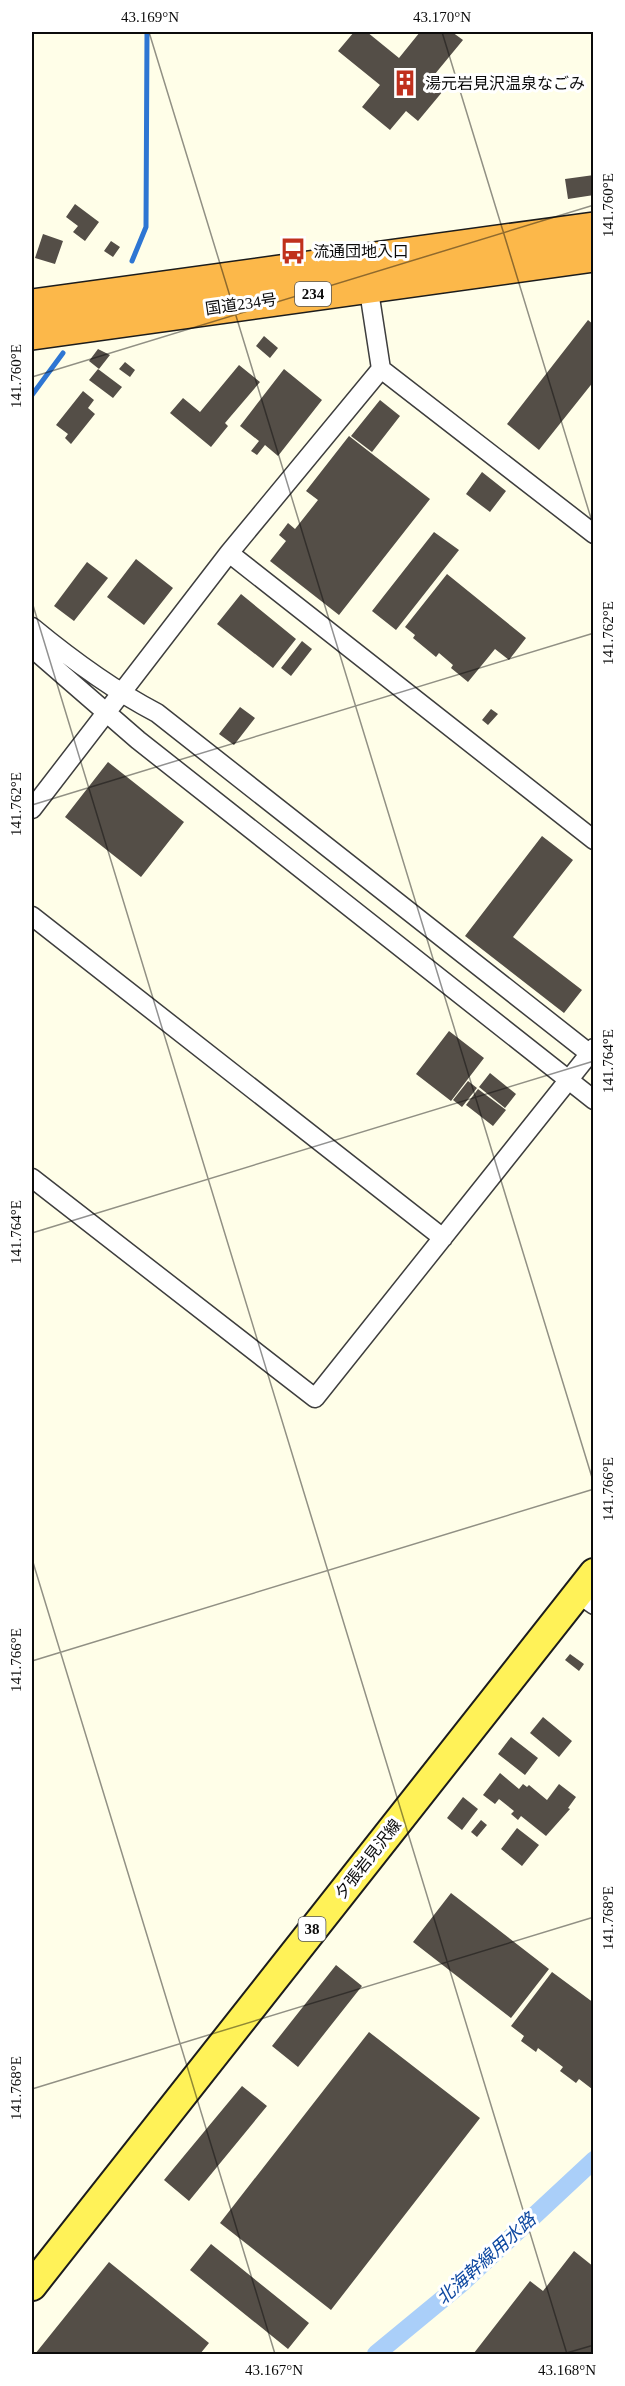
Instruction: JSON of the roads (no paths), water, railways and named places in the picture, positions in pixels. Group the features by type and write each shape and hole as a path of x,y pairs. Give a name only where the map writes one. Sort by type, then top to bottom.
{"highway":[{"name":"国道234号","path":"32,333 367,274 594,229"},
{"name":"国道234号","path":"32,306 594,255"}],"main road":[{"name":"夕張岩見沢線","path":"32,2286 588,1590"}],"street":[{"path":"367,274 381,369 594,534"},
{"path":"32,809 229,553 381,369"},
{"path":"229,553 594,840"},
{"path":"32,627 88,673 120,694 158,713 592,1053 315,1398 32,1178"},
{"path":"32,648 138,740 594,1100"},
{"path":"32,916 443,1238"}],"waterway":[{"path":"132,261 146,227 147,32"},
{"path":"32,395 63,353"},
{"name":"北海幹線用水路","path":"376,2354 462,2283 594,2160"}],"place":[{"name":"湯元岩見沢温泉なごみ","path":"405,83"},
{"name":"流通団地入口","path":"293,251"}]}
